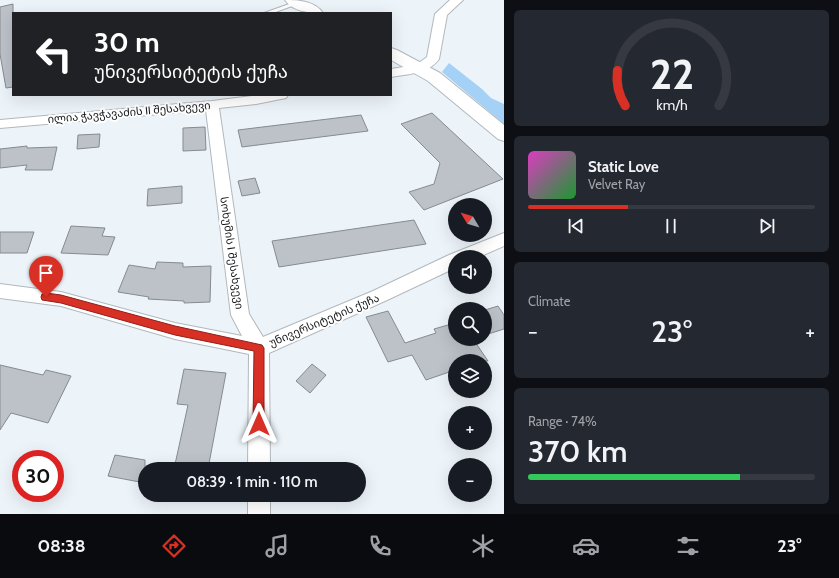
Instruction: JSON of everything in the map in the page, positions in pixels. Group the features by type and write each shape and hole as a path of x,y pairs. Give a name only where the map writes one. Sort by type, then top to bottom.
{"street":[{"path":"392,73 420,68 433,59 441,14 457,0"},
{"path":"294,1 314,12"},
{"path":"392,54 434,77 504,135"},
{"name":"ილია ჭავჭავაძის II შესახვევი","path":"0,124 212,105 276,96"},
{"name":"სოხუმის I შესახვევი","path":"212,105 240,315 259,348 259,462"},
{"path":"478,250 504,239"},
{"name":"უნივერსიტეტის ქუჩა","path":"0,291 61,299 175,330 259,348 379,296 448,263"},
{"path":"259,502 259,514"}],"lane":[{"path":"269,12 294,1"}],"shaded area":[{"path":"449,63 491,98 504,104 504,124 442,72"}],"building":[{"path":"13,4 12,87 6,88 0,54 0,7"},
{"path":"432,113 503,179 455,198 448,198 448,201 424,210 409,192 434,184 440,163 401,124"},
{"path":"361,115 368,131 242,147 238,130"},
{"path":"205,127 206,150 183,151 183,128"},
{"path":"100,134 99,147 77,149 78,135"},
{"path":"27,146 27,148 57,147 52,170 25,170 27,165 0,168 0,149"},
{"path":"255,178 260,193 242,196 238,181"},
{"path":"182,186 182,203 147,206 148,189"},
{"path":"414,220 426,244 279,267 272,241"},
{"path":"71,226 105,228 102,236 115,237 108,255 61,253"},
{"path":"0,232 34,232 27,253 0,253"},
{"path":"157,262 183,263 183,267 211,266 210,302 184,303 184,301 148,299 149,297 118,292 129,265 155,269"},
{"path":"498,306 504,315 504,329 492,333 492,308"},
{"path":"388,311 405,343 436,333 434,329 448,325 448,346 478,346 483,354 448,354 448,372 426,380 412,355 388,362 366,317"},
{"path":"312,364 326,375 310,393 296,381"},
{"path":"0,365 43,375 46,370 71,376 48,423 11,413 0,430"},
{"path":"184,369 226,373 209,462 176,462 188,405 177,404"},
{"path":"115,455 145,460 145,462 138,462 138,482 108,476"}],"route":[{"path":"46,297 61,299 175,330 259,348 259,424"}]}
